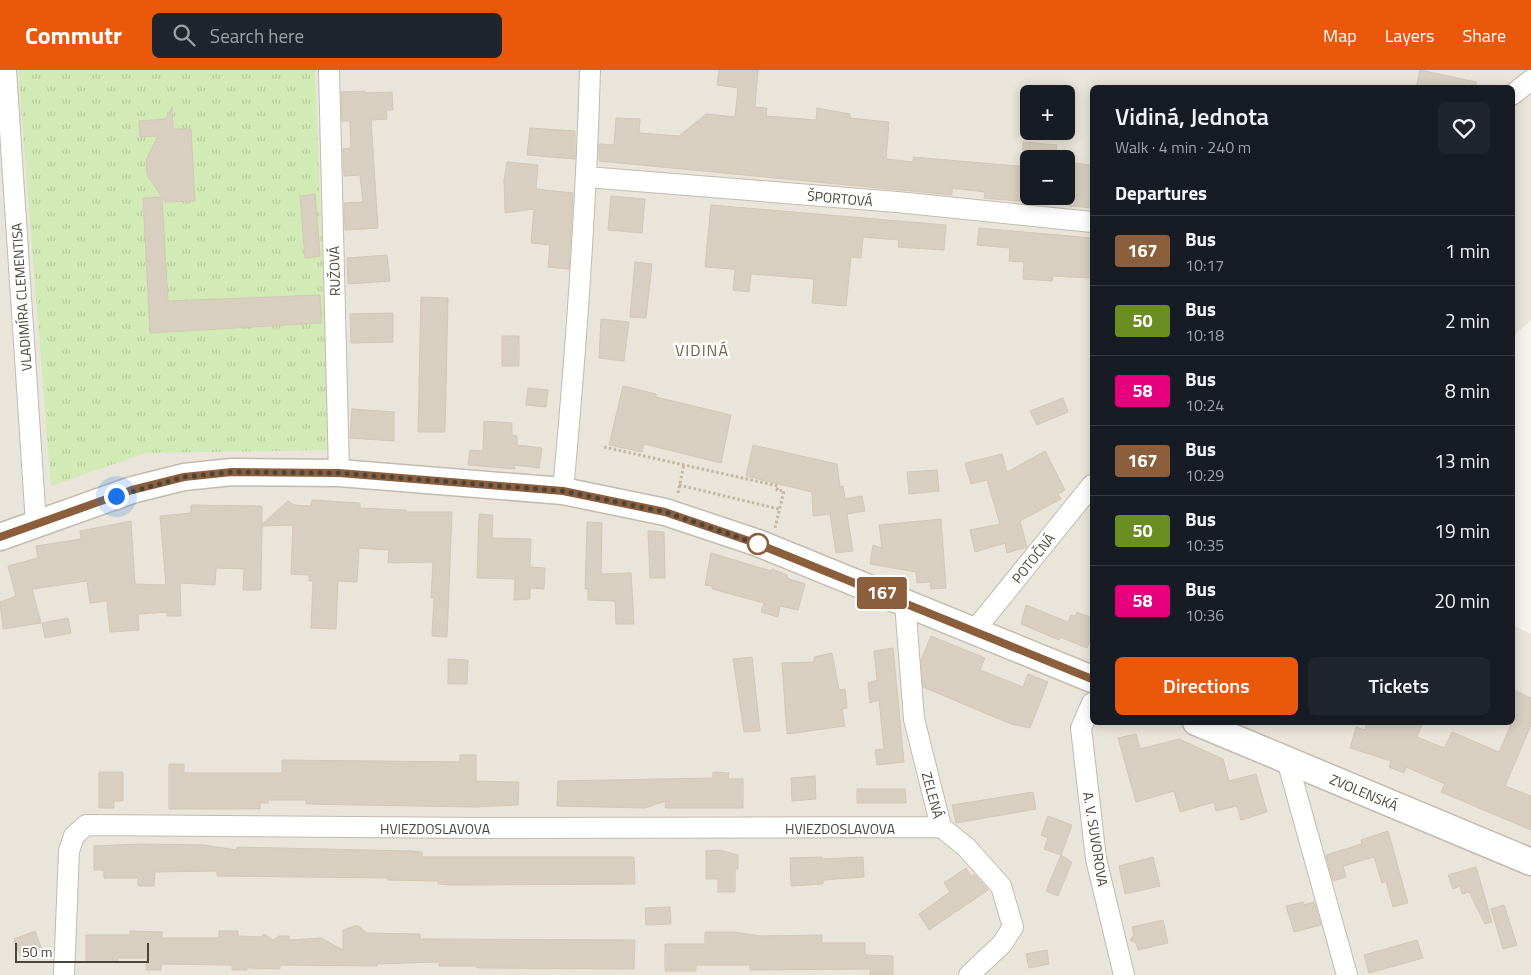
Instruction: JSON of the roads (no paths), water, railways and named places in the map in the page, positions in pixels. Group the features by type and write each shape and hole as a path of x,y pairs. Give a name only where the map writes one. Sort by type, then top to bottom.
{"street":[{"name":"VLADIMÍRA CLEMENTISA","path":"6,70 36,524"},
{"name":"RUŽOVÁ","path":"329,70 339,473"},
{"path":"563,491 575,362 587,177 590,70"},
{"path":"1515,93 1531,80"},
{"name":"ŠPORTOVÁ","path":"587,177 887,202 1090,222"},
{"path":"0,537 132,490 184,477 232,472 339,473 563,491 665,512 767,547 1090,678"},
{"name":"POTOČNÁ","path":"974,631 1090,487"},
{"name":"ZELENÁ","path":"905,603 914,719 941,827 966,847 1001,886 1013,927 1002,944 969,975"},
{"name":"A. V. SUVOROVA","path":"1090,707 1081,728 1096,859 1124,975"},
{"name":"ZVOLENSKÁ","path":"1203,725 1531,862"},
{"path":"1287,760 1347,975"},
{"name":"HVIEZDOSLAVOVA","path":"64,975 69,852 74,836 86,825 483,828 941,827"}],"district":[{"name":"VIDINÁ","path":"702,350"}]}
